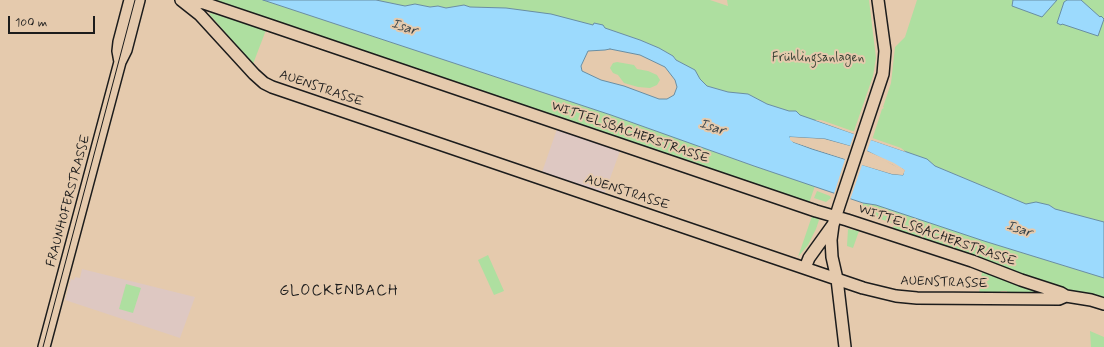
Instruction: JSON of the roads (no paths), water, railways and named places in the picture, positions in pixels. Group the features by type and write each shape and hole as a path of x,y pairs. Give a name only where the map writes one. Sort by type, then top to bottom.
{"main road":[{"name":"FRAUNHOFERSTRASSE","path":"120,62 118,50 119,42 130,0"},
{"name":"FRAUNHOFERSTRASSE","path":"44,347 120,62 126,50 139,0"},
{"name":"WITTELSBACHERSTRASSE","path":"182,0 204,3 809,209 834,221 972,261 1066,296"},
{"name":"AUENSTRASSE","path":"182,0 200,14 254,74 264,83 272,87 837,279 883,293 917,298 1059,299 1066,296 1104,304"},
{"path":"845,347 837,279 832,257 831,240 834,221 882,79 885,51 878,0"},
{"path":"805,268 809,258 834,221"}],"water":[{"name":"Isar","path":"263,0 376,0 405,6 415,4 446,8 464,5 470,7 506,8 551,14 593,25 594,23 603,25 605,28 640,40 673,56 676,60 695,70 700,79 707,86 728,92 748,94 767,104 789,111 796,111 800,115 927,159 935,166 1026,204 1036,202 1049,205 1055,209 1104,222 1104,278 984,241 876,205 863,203 611,115","holes":["610,49 640,55 665,67 675,80 677,87 674,95 667,99 659,99 624,86 601,80 582,71 581,66 588,51","790,137 825,139 867,151 904,170 903,175 892,174 812,149 793,142"]},
{"path":"1013,0 1057,0 1042,17 1012,6"},
{"path":"1067,0 1081,0 1104,19 1098,36 1057,23 1064,2"}],"tram line":[{"path":"43,347 135,0"}],"district":[{"name":"GLOCKENBACH","path":"339,292"}],"park label":[{"name":"Frühlingsanlagen","path":"818,58"}]}
